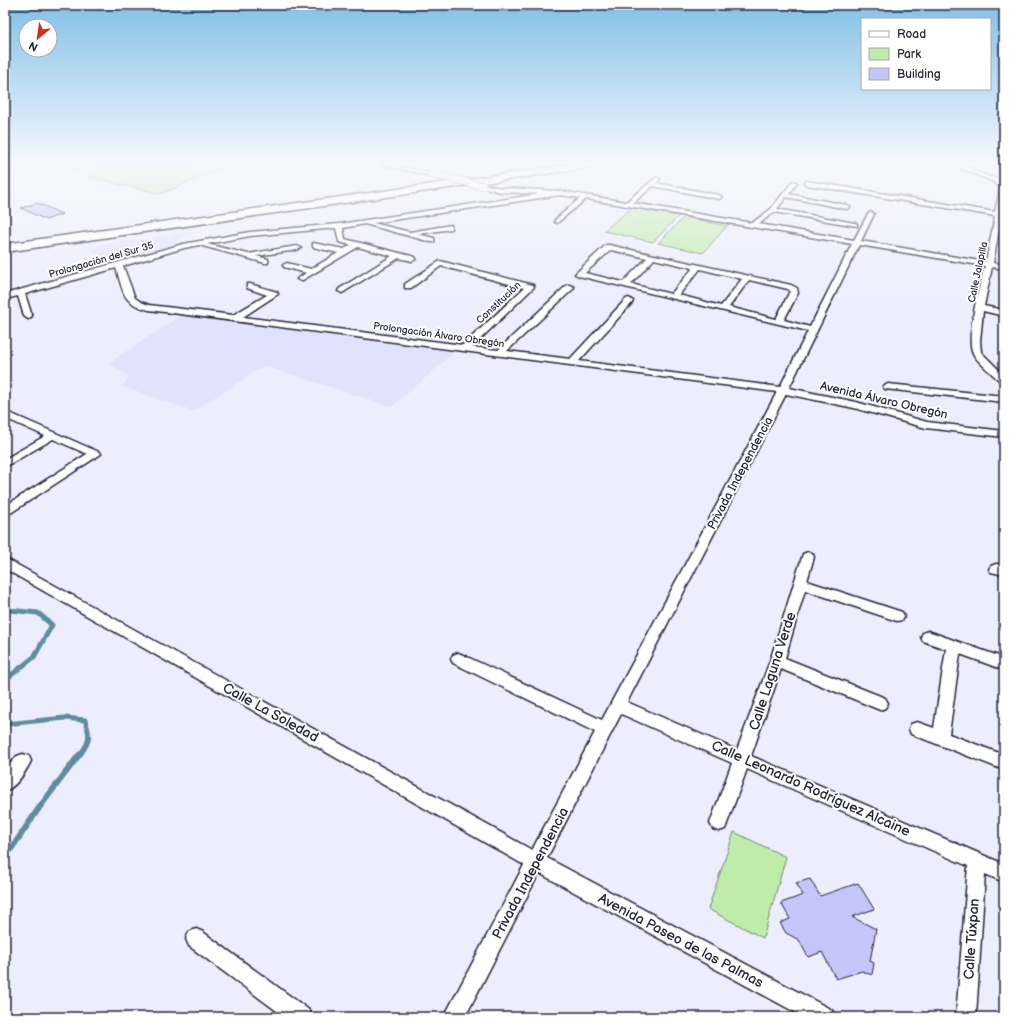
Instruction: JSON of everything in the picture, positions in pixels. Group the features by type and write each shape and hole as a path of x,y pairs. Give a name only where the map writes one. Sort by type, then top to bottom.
{"highway":[{"path":"5,241 213,212"},
{"path":"5,248 260,212"}],"street":[{"name":"Prolongación del Sur 35","path":"5,297 197,243 250,234 339,226 433,212"},
{"path":"557,221 568,212"},
{"path":"674,212 1004,267"},
{"path":"754,225 771,212"},
{"path":"769,227 780,212"},
{"path":"795,212 843,214"},
{"path":"836,212 843,214 855,225"},
{"path":"984,212 998,214"},
{"name":"Privada Independencia","path":"454,1017 783,390 871,214"},
{"name":"Calle Jalapilla","path":"998,214 1000,226 994,240 995,251 988,264 979,308 975,341 977,353 1004,380"},
{"path":"363,222 431,240"},
{"path":"339,226 342,240 412,259"},
{"path":"408,234 448,227"},
{"path":"994,240 1004,242"},
{"path":"197,243 265,261"},
{"path":"316,245 344,252"},
{"path":"301,279 356,245"},
{"path":"782,319 794,293 794,290 790,288 608,247 579,274 723,309 782,319 815,327"},
{"path":"244,256 296,248"},
{"path":"342,291 398,255"},
{"path":"625,285 652,257"},
{"name":"Constitución","path":"408,286 440,263 530,287 464,349"},
{"name":"Prolongación Álvaro Obregón","path":"118,264 130,299 138,304 149,307 783,390"},
{"path":"287,265 312,272"},
{"path":"673,297 698,267"},
{"path":"723,309 746,278"},
{"path":"235,318 274,294 250,286"},
{"path":"499,354 570,287"},
{"path":"21,293 28,316"},
{"path":"572,363 629,301"},
{"path":"979,308 1004,313"},
{"path":"888,387 1004,398"},
{"name":"Avenida Álvaro Obregón","path":"783,390 856,405 926,425 1004,434"},
{"path":"5,512 95,454 53,435 8,418"},
{"path":"5,464 53,435"},
{"name":"Calle Laguna Verde","path":"720,823 777,661 808,557"},
{"name":"Calle La Soledad","path":"5,563 536,862"},
{"path":"800,584 897,616"},
{"path":"928,637 1004,664"},
{"path":"940,738 954,647"},
{"path":"458,659 605,730"},
{"path":"777,661 880,703"},
{"name":"Calle Leonardo Rodríguez Alcaine","path":"618,705 1004,872"},
{"path":"917,729 1004,763"},
{"path":"5,783 23,761"},
{"name":"Calle Túxpan","path":"966,1017 977,861"},
{"name":"Avenida Paseo de las Palmas","path":"536,862 825,1017"},
{"path":"196,939 302,1017"}],"shaded area":[{"path":"195,231 162,250 116,263 86,248"},
{"path":"185,313 457,350 392,407 264,366 193,411 121,386 130,377 108,363"}],"green space":[{"path":"627,212 657,212 679,216 653,242 604,231"},
{"path":"684,217 727,226 703,253 658,243"},
{"path":"734,832 786,857 763,938 708,909"}],"building":[{"path":"29,212 57,212 62,214 46,220"},
{"path":"810,879 820,896 858,883 874,909 852,917 876,929 870,961 874,963 872,975 862,971 836,979 822,952 808,957 799,940 786,933 780,923 790,919 781,903 803,895 796,883"}],"waterway":[{"path":"5,612 9,610 38,613 52,625 34,657 5,680"},
{"path":"5,724 65,718 85,720 89,735 87,743 79,756"},
{"path":"5,858 39,808 79,755"}]}
